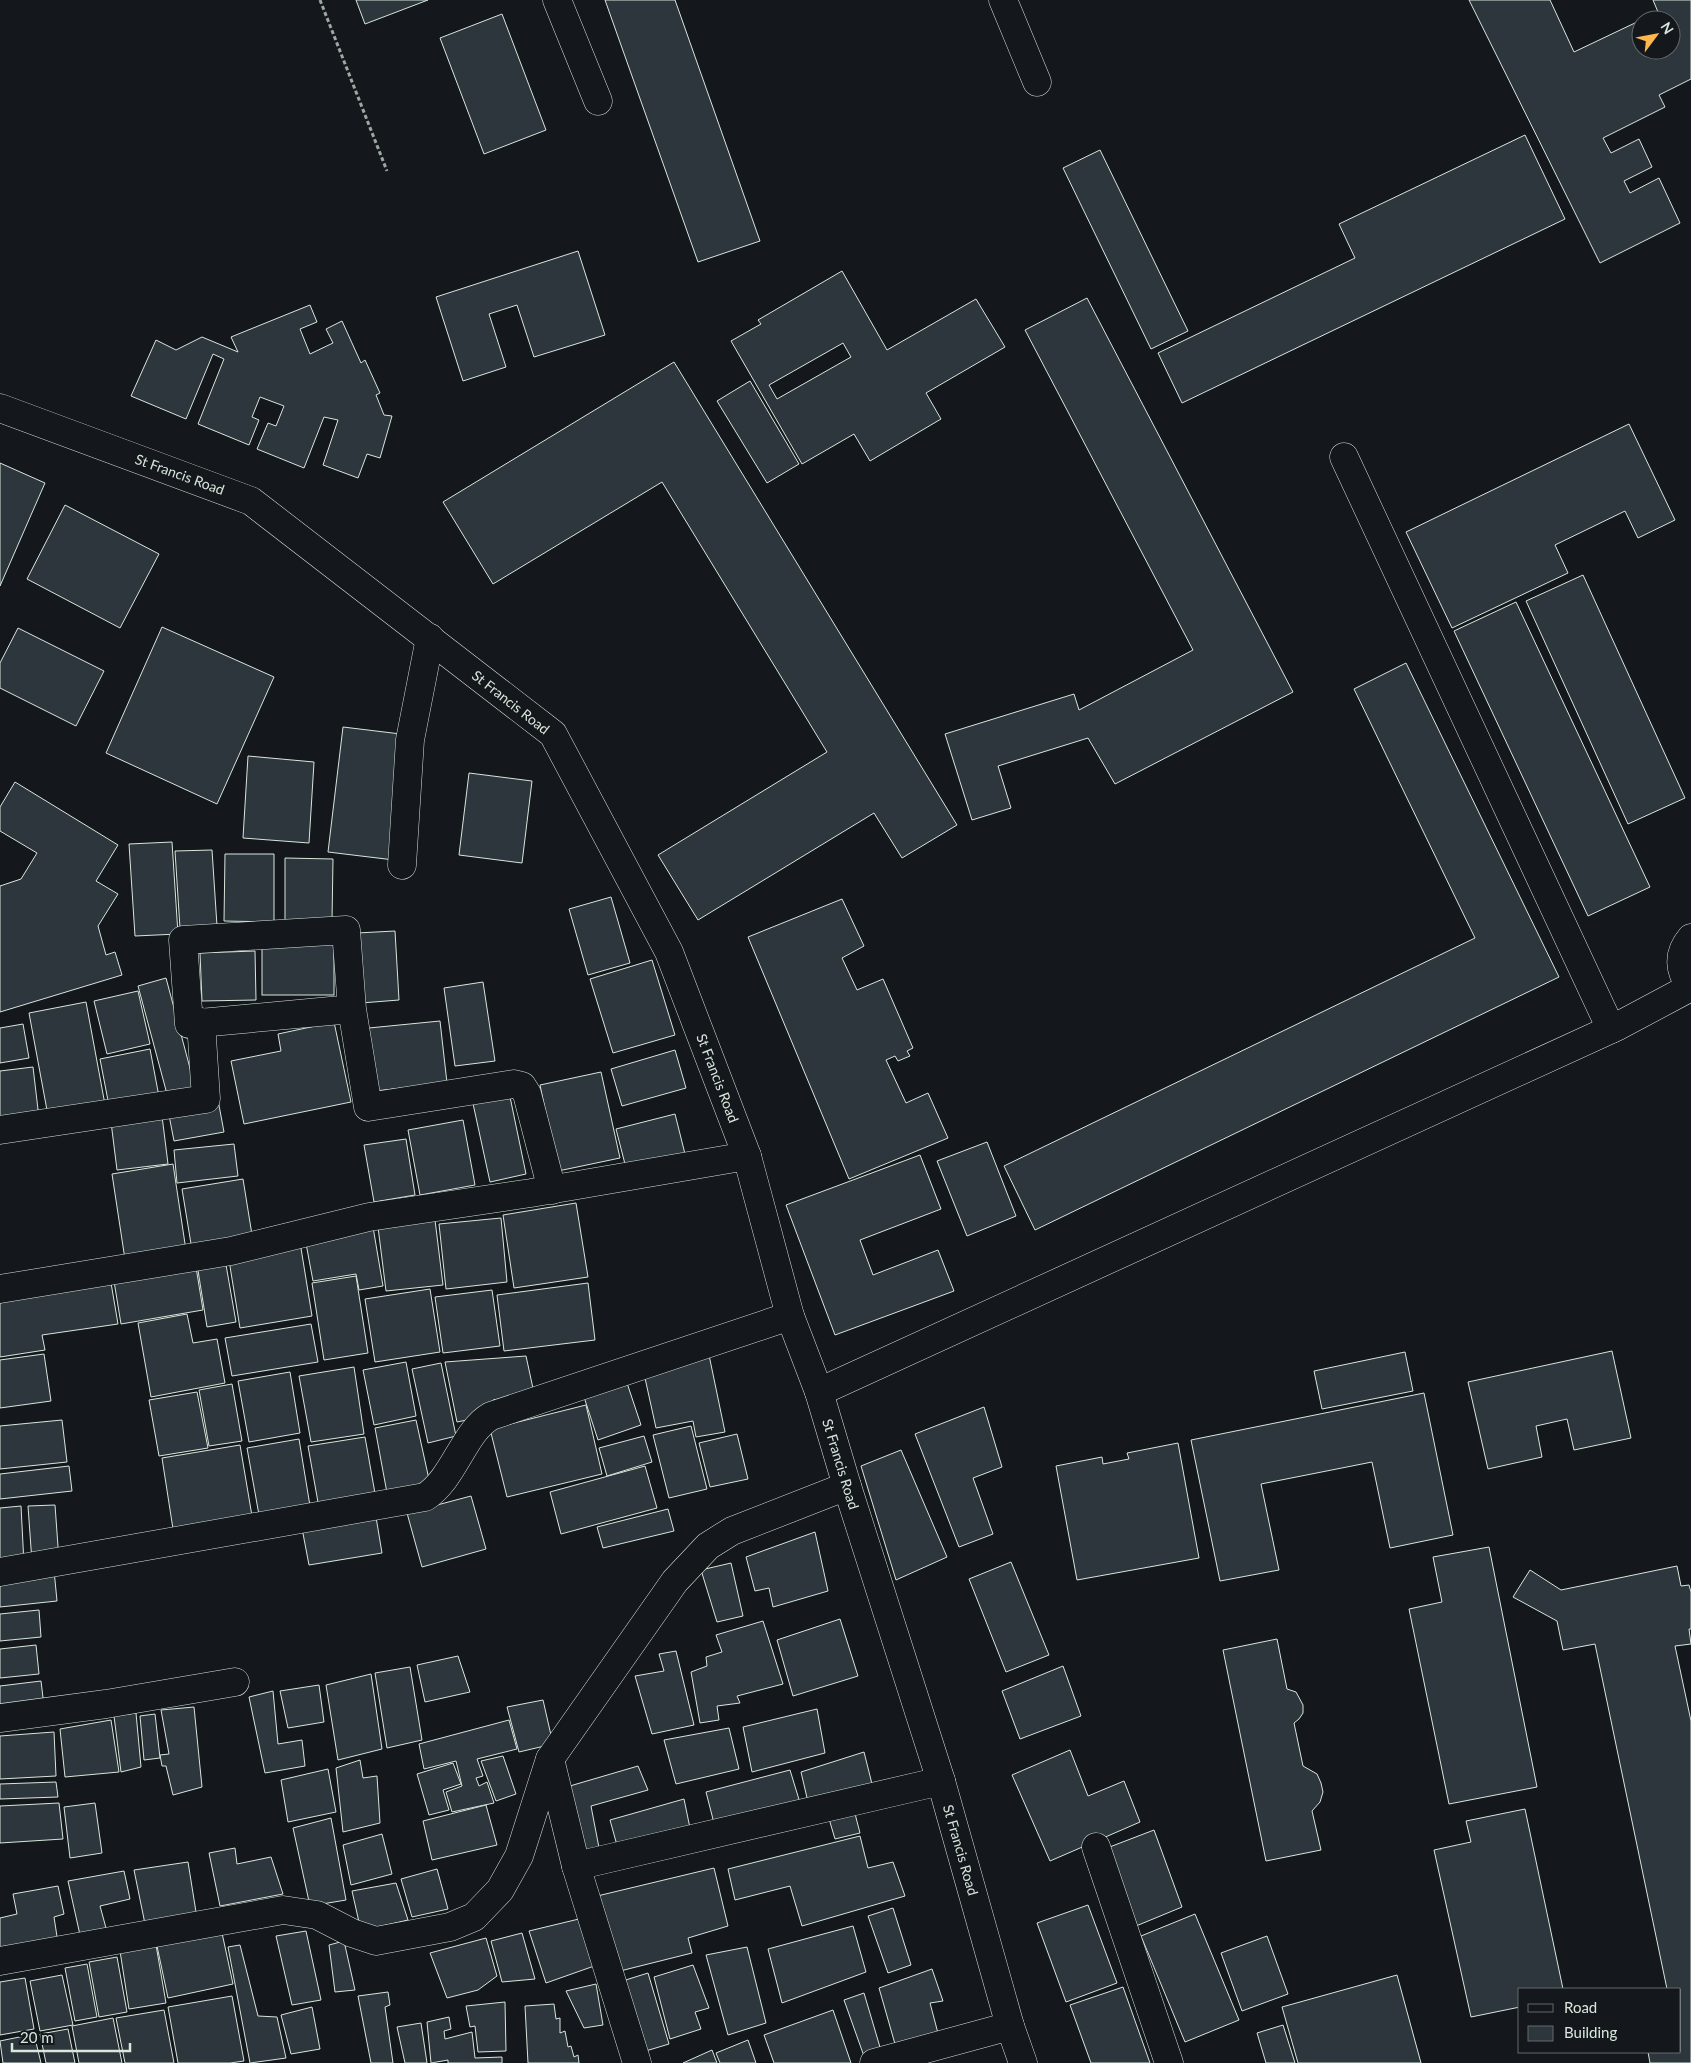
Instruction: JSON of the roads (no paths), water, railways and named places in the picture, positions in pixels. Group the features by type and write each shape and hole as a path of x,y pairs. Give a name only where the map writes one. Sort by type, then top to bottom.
{"street":[{"path":"557,0 598,101"},
{"path":"1003,0 1037,82"},
{"name":"St Francis Road","path":"0,408 251,501 553,734 669,952 747,1156 790,1316 820,1392 847,1486 941,1781 1010,2026 1023,2063"},
{"path":"1344,457 1611,1029"},
{"path":"402,865 410,740 430,638"},
{"path":"352,1009 189,1024 182,940 346,930 352,1009 368,1107 514,1084 522,1086 527,1094 552,1190"},
{"path":"820,1392 1611,1029 1691,987 1684,978 1680,967 1683,951 1691,938"},
{"path":"0,1130 206,1099 201,1022"},
{"path":"0,1290 231,1251 369,1217 552,1190 747,1156"},
{"path":"0,1572 425,1497 438,1488 479,1425 491,1416 790,1316"},
{"path":"0,1961 283,1910 317,1915 352,1934 376,1941 450,1927 474,1917 500,1890 519,1856 550,1759 675,1581 708,1546 732,1531 847,1486"},
{"path":"0,1718 106,1704 235,1682"},
{"path":"550,1759 576,1866 637,2063"},
{"path":"576,1866 941,1781"},
{"path":"1096,1847 1169,2063"},
{"path":"874,2063 1010,2026"}]}
